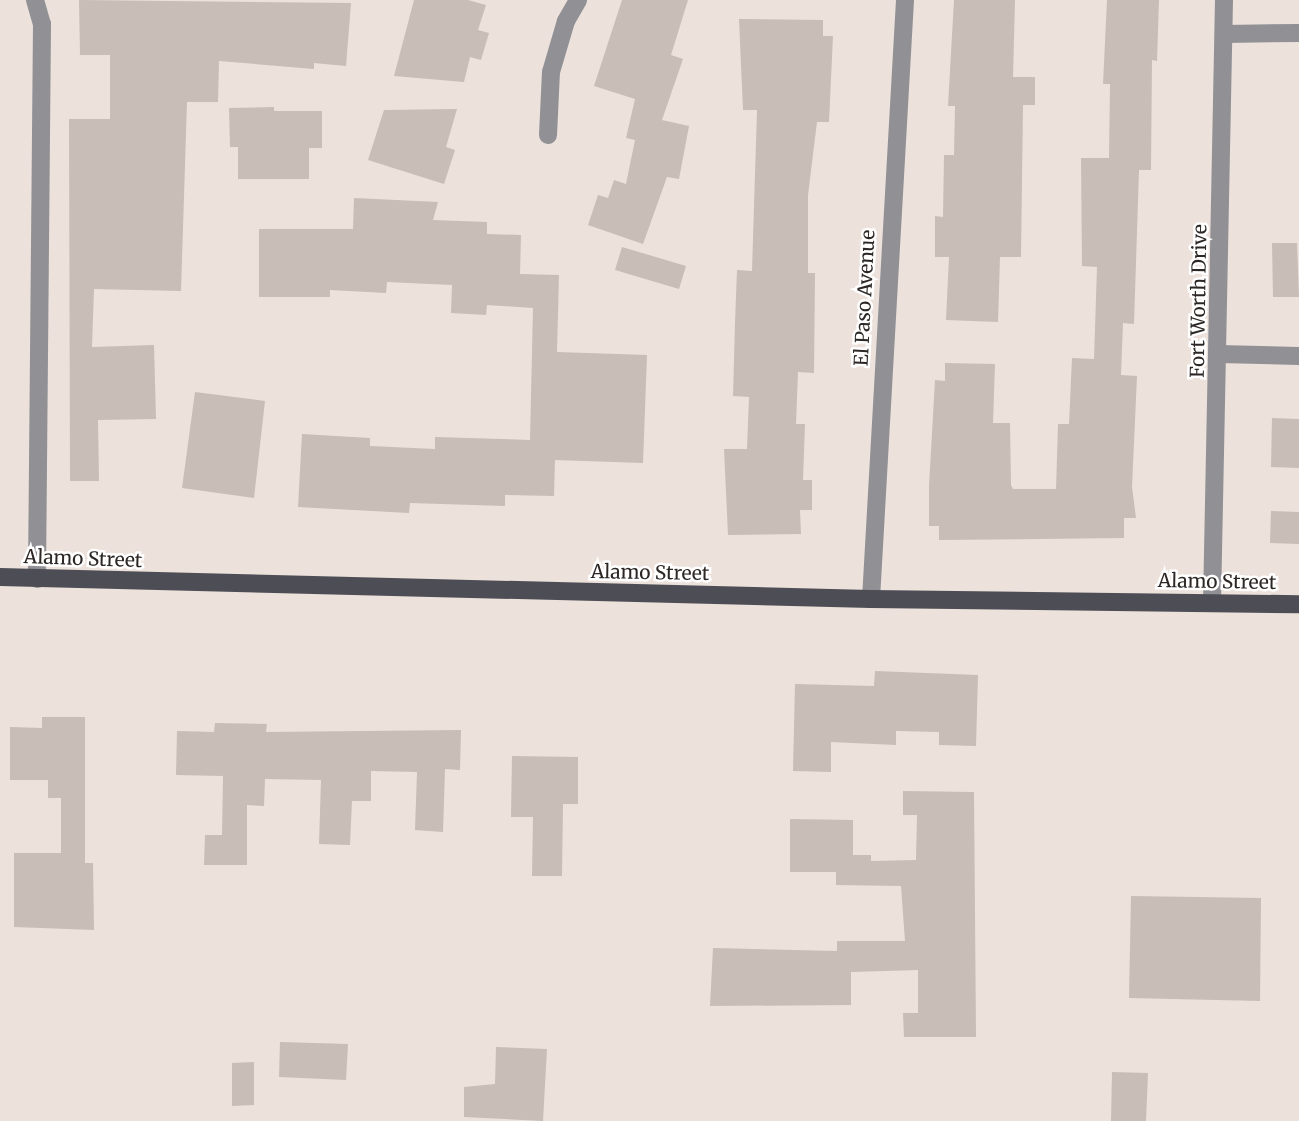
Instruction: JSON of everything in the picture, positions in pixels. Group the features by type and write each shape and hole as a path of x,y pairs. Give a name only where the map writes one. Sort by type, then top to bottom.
{"main road":[{"name":"Alamo Street","path":"0,576 871,599 1299,604"}],"street":[{"path":"35,0 42,24 37,579"},
{"path":"548,135 551,72 578,0"},
{"name":"El Paso Avenue","path":"871,599 905,0"},
{"name":"Fort Worth Drive","path":"1212,603 1224,0"},
{"path":"1224,34 1299,33"},
{"path":"1219,355 1299,356"}],"building":[{"path":"79,0 351,3 346,66 314,63 314,69 219,61 218,102 187,102 181,291 94,289 92,347 154,345 156,419 98,420 99,481 70,481 69,119 110,119 110,55 80,55"},
{"path":"414,0 468,0 486,5 478,30 489,33 481,60 470,57 464,82 394,76"},
{"path":"622,0 688,0 671,55 683,59 662,120 689,126 679,179 667,177 643,244 588,225 598,195 608,198 614,180 626,184 635,140 626,138 635,99 594,86"},
{"path":"954,0 1015,0 1013,77 1035,77 1035,105 1023,105 1021,257 1000,257 998,322 946,320 949,257 935,257 935,216 943,217 944,155 954,155 955,106 948,106"},
{"path":"1107,0 1159,0 1157,61 1152,60 1151,170 1139,170 1134,324 1123,323 1121,375 1137,376 1132,487 1136,518 1124,518 1124,538 939,540 939,526 929,526 929,486 935,380 945,381 945,363 995,364 993,423 1010,423 1011,485 1013,489 1056,489 1058,424 1069,424 1072,358 1094,359 1097,267 1082,266 1081,158 1109,158 1110,84 1103,84"},
{"path":"739,19 823,20 823,36 833,36 829,122 817,122 808,195 808,273 815,273 814,373 798,372 796,424 805,424 803,480 812,480 812,510 800,510 801,534 728,535 724,449 747,449 749,397 733,396 735,323 737,270 752,271 757,110 743,110"},
{"path":"274,107 274,111 322,111 322,148 309,148 309,179 238,179 238,147 230,147 229,108"},
{"path":"457,109 446,147 455,150 444,184 368,160 384,110"},
{"path":"354,198 438,202 433,220 487,222 487,234 521,235 520,274 559,275 557,352 647,355 643,463 555,460 554,496 505,495 505,506 410,503 409,513 298,507 302,434 370,438 370,446 435,449 435,437 530,440 533,308 487,305 486,315 451,313 452,285 387,282 386,293 330,290 330,297 259,297 259,229 353,229"},
{"path":"1272,243 1297,243 1299,297 1273,297"},
{"path":"622,247 686,266 679,289 615,270"},
{"path":"195,392 265,401 254,498 182,488"},
{"path":"1272,418 1299,419 1299,468 1271,467"},
{"path":"1271,511 1299,512 1299,544 1270,543"},
{"path":"875,671 978,675 976,746 939,745 939,732 896,731 896,745 831,742 831,772 793,771 795,684 874,686"},
{"path":"42,717 85,717 85,863 93,863 94,930 14,927 14,853 61,853 61,798 48,798 48,780 10,780 10,727 42,728"},
{"path":"215,723 267,724 266,732 461,730 460,770 445,769 443,832 415,830 417,772 371,771 371,801 352,801 350,845 319,844 321,780 265,779 264,806 247,805 247,865 204,865 205,835 222,835 223,776 176,775 177,731 214,732"},
{"path":"512,756 578,757 578,804 563,804 562,876 532,876 533,817 511,817"},
{"path":"903,791 974,792 976,1037 904,1037 903,1013 918,1013 918,970 851,972 851,1005 710,1006 713,948 837,951 837,941 905,941 901,886 836,885 836,872 790,872 790,819 853,820 853,855 871,855 871,861 916,860 917,815 903,815"},
{"path":"1131,896 1261,898 1260,1001 1129,998"},
{"path":"280,1042 348,1044 346,1080 279,1077"},
{"path":"496,1047 547,1049 543,1121 464,1117 464,1087 495,1084"},
{"path":"254,1062 254,1105 232,1106 232,1063"},
{"path":"1112,1072 1148,1073 1146,1121 1111,1121"}]}
